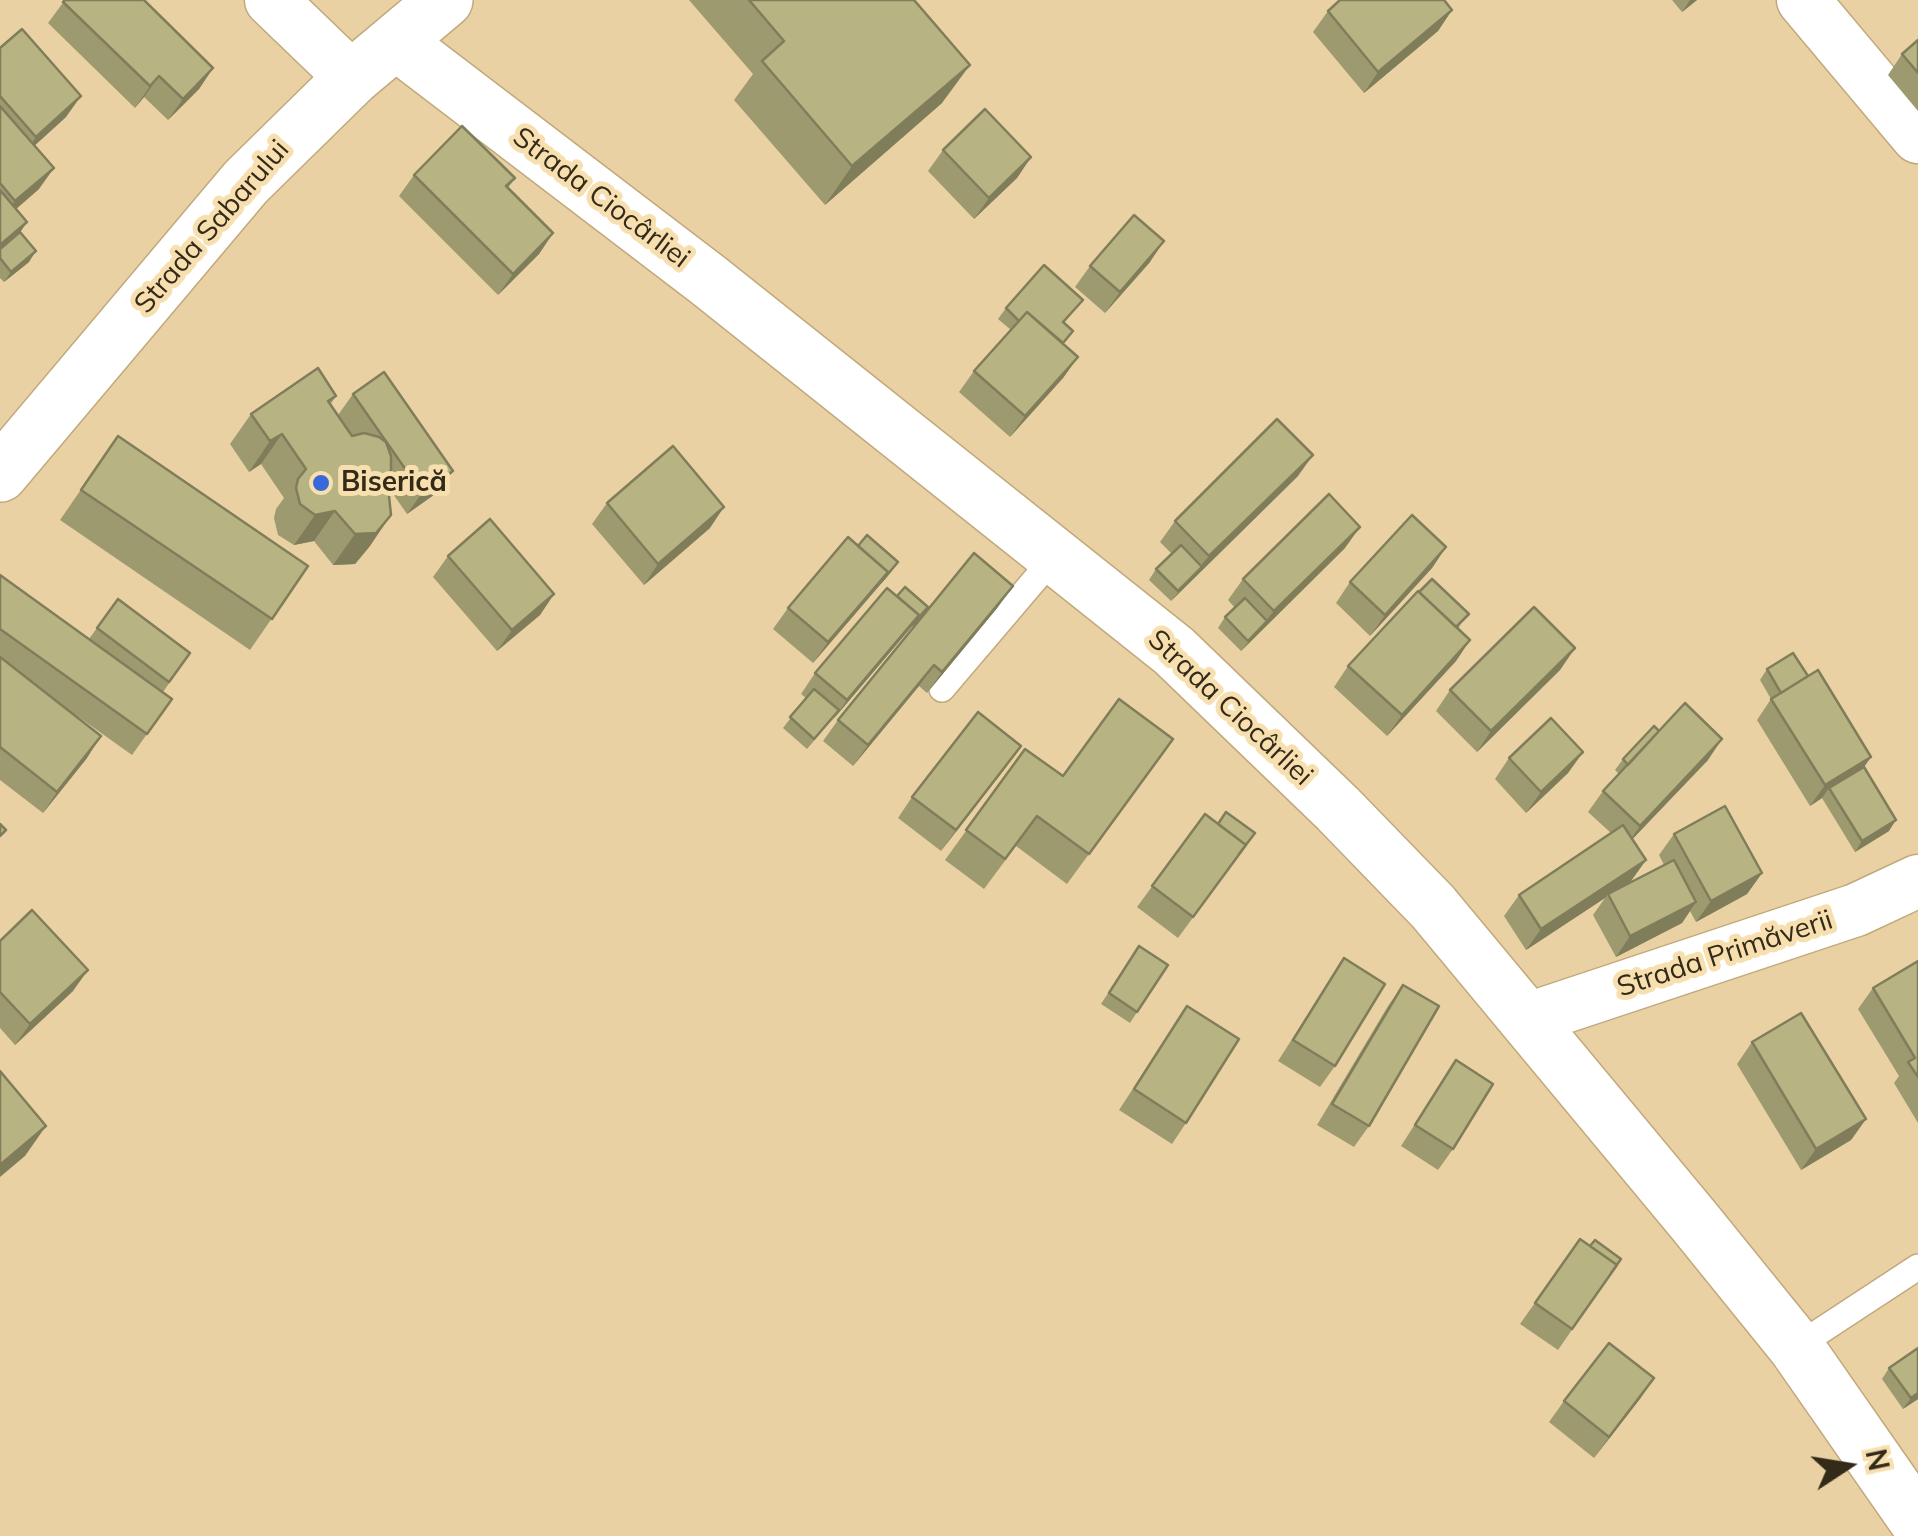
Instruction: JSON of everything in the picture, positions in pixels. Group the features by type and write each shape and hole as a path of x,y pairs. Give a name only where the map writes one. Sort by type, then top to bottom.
{"street":[{"path":"271,0 352,78"},
{"name":"Strada Sabarului","path":"0,474 246,182 352,78 444,0"},
{"path":"1803,0 1918,137"},
{"name":"Strada Ciocârliei","path":"396,42 632,221 1174,651 1338,810 1433,907 1796,1347 1918,1522"},
{"name":"Strada Primăverii","path":"1528,1019 1856,910 1918,881"}],"lane":[{"path":"942,690 1056,555"},
{"path":"1796,1347 1918,1267"}],"building":[{"path":"65,0 144,0 213,68 183,99 159,76 150,86"},
{"path":"749,0 914,0 970,65 852,166 762,61 784,41"},
{"path":"1340,0 1444,0 1452,10 1378,72 1328,11"},
{"path":"22,29 81,96 36,137 0,96 0,48"},
{"path":"1918,40 1918,73 1902,54"},
{"path":"0,106 54,168 15,201 0,183"},
{"path":"985,109 1031,157 989,198 943,150"},
{"path":"462,126 515,178 506,186 553,233 513,274 414,175"},
{"path":"0,190 27,222 0,245"},
{"path":"1134,215 1164,241 1120,292 1090,266"},
{"path":"20,232 36,251 11,272 0,258 0,249"},
{"path":"1044,265 1083,300 1063,322 1073,331 1063,343 1027,312 1019,321 1006,308"},
{"path":"1027,312 1078,357 1025,416 974,371"},
{"path":"318,368 336,396 328,401 352,436 364,433 379,437 386,442 391,456 391,470 380,484 389,496 391,515 376,533 355,534 335,511 315,515 300,504 296,488 306,469 282,434 270,441 251,414"},
{"path":"384,372 453,471 422,493 353,394"},
{"path":"1277,419 1313,455 1209,556 1175,521"},
{"path":"118,436 308,566 272,619 81,490"},
{"path":"673,446 724,507 658,564 607,503"},
{"path":"1329,494 1360,527 1274,611 1243,579"},
{"path":"1412,515 1446,547 1385,615 1350,582"},
{"path":"490,519 554,594 512,630 448,556"},
{"path":"867,535 898,562 881,582 888,572 858,546"},
{"path":"848,537 888,572 828,642 788,608"},
{"path":"1181,545 1202,567 1178,591 1156,569"},
{"path":"974,553 1013,586 942,672 934,665 868,745 838,720"},
{"path":"0,575 172,699 147,734 0,629"},
{"path":"1432,579 1469,614 1456,627 1419,592"},
{"path":"905,587 928,607 912,625 919,615 897,596"},
{"path":"887,588 919,615 847,700 815,673"},
{"path":"1418,591 1470,640 1402,715 1348,666"},
{"path":"1245,598 1267,621 1248,641 1225,617"},
{"path":"118,599 190,653 169,682 97,628"},
{"path":"1534,607 1575,648 1491,731 1450,690"},
{"path":"1793,653 1808,676 1781,693 1767,669"},
{"path":"0,657 101,736 57,792 0,747"},
{"path":"1818,670 1871,757 1825,785 1771,699"},
{"path":"814,689 839,710 814,739 790,717"},
{"path":"1119,699 1173,739 1089,854 1037,816 1005,859 966,830 1025,749 1063,776"},
{"path":"1685,703 1722,739 1640,826 1603,791"},
{"path":"978,712 1021,746 956,830 912,797"},
{"path":"1551,718 1583,752 1541,792 1509,758"},
{"path":"1654,726 1659,731 1628,765 1623,759"},
{"path":"1864,767 1896,820 1862,841 1829,788"},
{"path":"1725,806 1762,873 1711,901 1674,834"},
{"path":"1226,812 1255,833 1246,845 1218,824"},
{"path":"1205,814 1246,845 1193,917 1152,886"},
{"path":"1623,825 1646,860 1541,929 1519,895"},
{"path":"1674,860 1696,902 1630,936 1608,894"},
{"path":"32,910 88,970 30,1024 0,992 0,941"},
{"path":"1139,946 1168,965 1137,1012 1109,993"},
{"path":"1344,958 1385,984 1335,1066 1293,1040"},
{"path":"1918,961 1918,1077 1908,1062 1915,1058 1873,988"},
{"path":"1403,985 1439,1006 1369,1126 1332,1104"},
{"path":"1187,1006 1239,1039 1186,1123 1134,1089"},
{"path":"1801,1013 1866,1119 1816,1149 1752,1042"},
{"path":"1456,1060 1493,1084 1453,1149 1415,1125"},
{"path":"0,1071 46,1126 0,1165"},
{"path":"1580,1239 1617,1265 1572,1329 1535,1303"},
{"path":"1595,1240 1621,1259 1617,1265 1590,1246"},
{"path":"1609,1343 1654,1378 1609,1437 1564,1401"},
{"path":"1918,1348 1918,1393 1911,1398 1889,1368"}],"place":[{"name":"Biserică","path":"321,483"}]}
